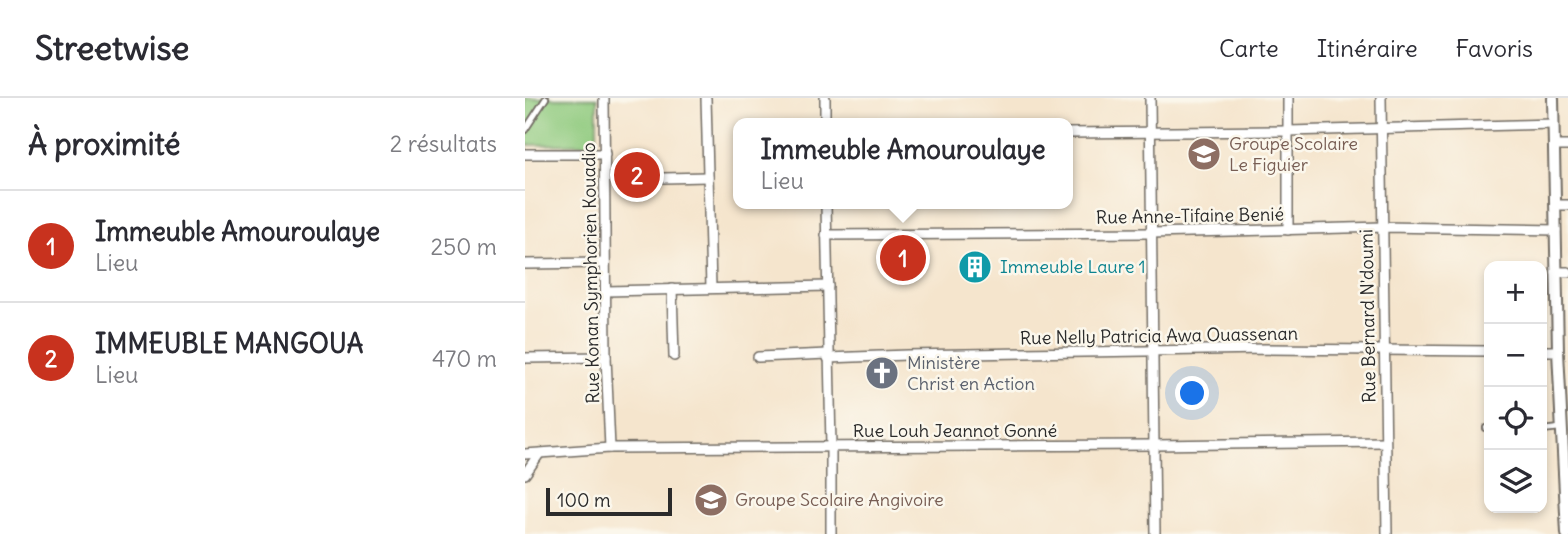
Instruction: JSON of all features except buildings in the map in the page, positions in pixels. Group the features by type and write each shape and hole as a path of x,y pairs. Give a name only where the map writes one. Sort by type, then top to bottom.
{"street":[{"name":"Rue Konan Symphorien Kouadio","path":"604,98 605,290 610,448"},
{"path":"706,98 711,288"},
{"path":"825,98 825,118"},
{"path":"1150,98 1156,534"},
{"path":"1288,98 1288,230"},
{"name":"Rue Bernard N'doumi","path":"1381,98 1387,534"},
{"path":"1553,98 1556,230 1562,272 1558,351 1567,534"},
{"path":"1073,133 1553,124"},
{"path":"1554,146 1568,146"},
{"path":"525,154 605,154"},
{"path":"664,178 708,177"},
{"path":"1555,205 1568,205"},
{"path":"825,209 831,534"},
{"name":"Rue Anne-Tifaine Benié","path":"826,235 1151,233 1383,227 1556,230"},
{"path":"525,264 605,263"},
{"path":"605,290 828,286"},
{"path":"672,289 674,356"},
{"name":"Rue Nelly Patricia Awa Ouassenan","path":"758,357 1306,349 1484,351"},
{"path":"1547,351 1558,351"},
{"path":"525,359 607,357"},
{"name":"Rue Louh Jeannot Gonné","path":"525,454 610,448 1385,442"},
{"path":"525,474 539,454"}],"lane":[{"path":"525,130 545,98"},
{"path":"1547,429 1561,428"}],"green space":[{"path":"525,98 597,98 597,144 525,145"}],"place":[{"name":"Groupe Scolaire Le Figuier","path":"1204,154"},
{"name":"IMMEUBLE MANGOUA","path":"637,175"},
{"name":"Immeuble Amouroulaye","path":"903,258"},
{"name":"Immeuble Laure 1","path":"975,267"},
{"name":"Ministère Christ en Action","path":"882,373"},
{"name":"Groupe Scolaire Angivoire","path":"711,500"}]}
